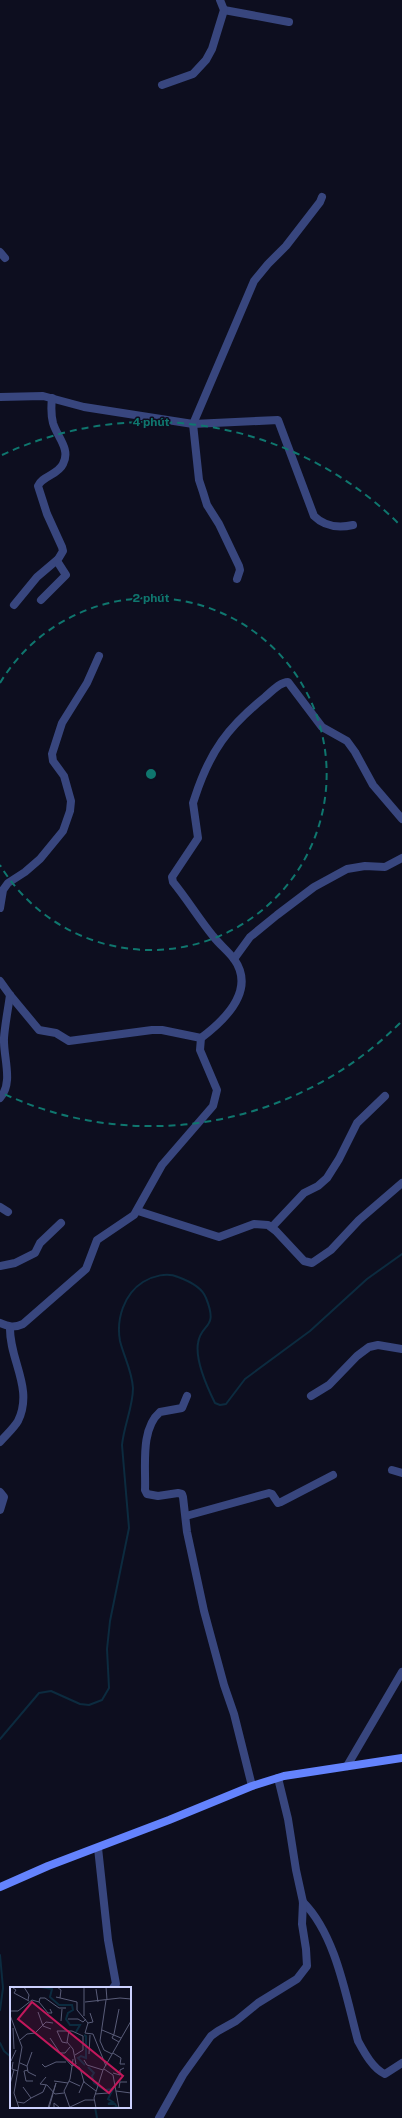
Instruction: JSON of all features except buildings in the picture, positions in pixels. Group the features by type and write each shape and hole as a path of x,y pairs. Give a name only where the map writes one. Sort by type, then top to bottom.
{"street":[{"path":"162,85 193,74 203,64 212,49 224,10 220,0"},
{"path":"224,10 289,22"},
{"path":"237,580 240,570 239,566 228,541 207,505 199,480 194,424 254,282 268,264 286,246 320,202 322,197"},
{"path":"0,397 39,396 84,407 194,424 278,420 314,516 324,523 335,527 353,525"},
{"path":"14,605 37,577 57,560 62,552 62,547 47,514 38,486 40,482 63,466 66,456 64,444 53,422 52,398"},
{"path":"41,600 66,575 57,560"},
{"path":"0,908 3,890 8,883 25,872 40,859 63,831 70,811 71,801 64,776 53,761 52,754 62,723 87,683 99,656"},
{"path":"0,1323 16,1328 23,1324 84,1271 97,1240 127,1221 138,1211 162,1165 213,1106 215,1101 215,1084 200,1050 201,1038 217,1025 237,1000 242,981 234,960 193,910 173,882 172,877 198,838 193,803 210,758 243,715 277,687 288,682 322,727 347,741 355,752 373,785 402,819"},
{"path":"234,960 250,938 277,915 314,888 347,869 365,866 385,867 402,858"},
{"path":"0,981 39,1030 56,1033 69,1041 152,1030 162,1030 201,1038"},
{"path":"0,1098 7,1080 4,1038 10,995"},
{"path":"272,1227 304,1192 318,1186 327,1178 339,1159 356,1123 385,1096"},
{"path":"138,1211 219,1237 254,1224 272,1227 306,1262 315,1262 331,1250 359,1220 402,1183"},
{"path":"0,1207 8,1212"},
{"path":"0,1266 15,1263 35,1253 40,1243 61,1223"},
{"path":"0,1442 17,1423 23,1402 22,1381 11,1344 10,1327"},
{"path":"311,1396 329,1385 357,1356 369,1348 378,1345 402,1349"},
{"path":"187,1396 182,1408 160,1412 151,1424 147,1439 145,1490 147,1494 152,1496 182,1494 190,1547 206,1620 224,1685 234,1714 252,1786"},
{"path":"392,1470 402,1473"},
{"path":"186,1516 269,1493 278,1503 333,1475"},
{"path":"0,1492 4,1497 4,1502 0,1510"},
{"path":"347,1766 402,1672"},
{"path":"0,1887 48,1866 98,1848 252,1786 278,1778 402,1758"},
{"path":"159,2118 182,2075 212,2036 302,1975 307,1960 302,1924 304,1902 296,1870 288,1819 278,1778"},
{"path":"98,1848 108,1940 116,1984 114,1987"},
{"path":"304,1902 314,1914 338,1965 358,2041 364,2051 379,2070 385,2074 402,2063"}],"waterway":[{"path":"0,1739 39,1693 51,1691 80,1704 89,1705 102,1700 109,1688 107,1649 110,1621 129,1528 122,1445 132,1402 133,1388 131,1376 120,1341 119,1324 126,1300 131,1293 136,1287 147,1280 156,1276 169,1275 186,1280 195,1285 204,1294 210,1308 211,1316 208,1325 200,1336 198,1343 198,1358 202,1374 215,1403 220,1405 226,1404 245,1379 310,1331 367,1279 402,1254"},
{"path":"0,1955 3,1988 0,2010"},
{"path":"0,2043 4,2051 10,2056"},
{"path":"95,2108 97,2118"}]}
